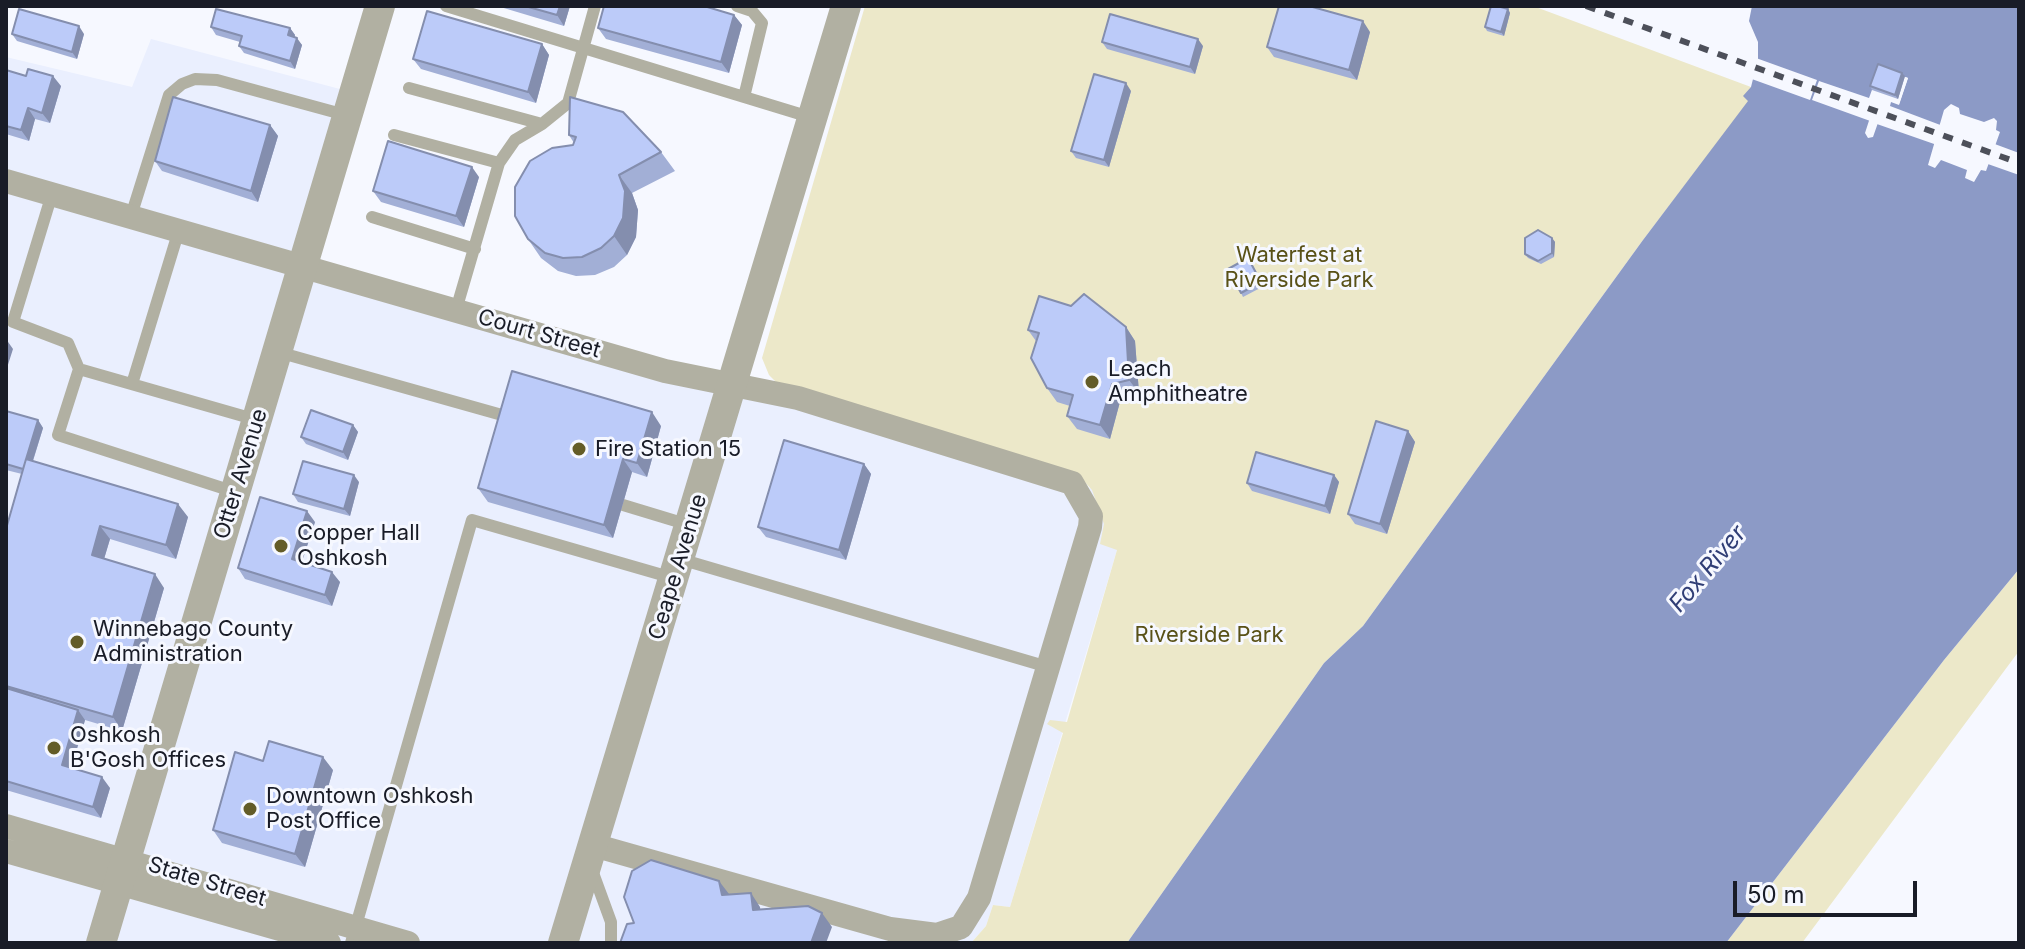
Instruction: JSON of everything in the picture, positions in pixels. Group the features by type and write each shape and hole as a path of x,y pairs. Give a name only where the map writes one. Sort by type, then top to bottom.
{"street":[{"name":"Otter Avenue","path":"101,943 350,116 380,6"},
{"name":"Ceape Avenue","path":"563,943 846,6"},
{"name":"Court Street","path":"6,181 665,371 798,398 1072,483 1091,516 1090,527 1048,667"},
{"path":"591,852 890,929 937,935 952,932 961,927 979,898 1048,667"},
{"name":"State Street","path":"6,826 122,871 329,943"},
{"name":"State Street","path":"6,851 122,871 354,935 408,943"}],"lane":[{"path":"446,6 813,118"},
{"path":"456,310 499,163 515,140 568,103 595,6"},
{"path":"737,6 752,11 762,23 744,97"},
{"path":"131,216 169,95 195,79 217,80 350,116"},
{"path":"409,88 542,124"},
{"path":"394,135 499,163"},
{"path":"52,194 13,322 68,343 79,369 58,435 235,492"},
{"path":"372,217 475,249"},
{"path":"132,384 179,230"},
{"path":"278,352 502,415"},
{"path":"79,369 257,421"},
{"path":"623,505 690,526"},
{"path":"354,935 472,520 677,569 1048,667"},
{"path":"591,852 611,922 611,943"}],"shaded area":[{"path":"151,39 355,93 305,265 1132,500 1010,907 993,905 986,926 971,943 6,943 6,57 132,87"}],"green space":[{"name":"Waterfest at Riverside Park","path":"865,6 1533,6 1751,87 1749,101 1643,240 1363,626 1324,663 1127,943 971,943 986,926 993,905 1010,907 1063,733 1047,724 1050,720 1067,722 1117,550 1100,544 1104,524 1092,490 1082,479 778,384 769,375 762,358"},
{"path":"2019,569 2019,651 1802,943 1726,943 1944,660"}],"water":[{"name":"Fox River","path":"1752,6 2019,6 2019,569 1944,660 1726,943 1127,943 1324,663 1363,626 1643,240 1748,101 1743,96 1751,87 1758,59 1758,42 1749,21","holes":["1881,68 1908,78 1899,104 1886,100 1873,137 1868,138 1865,133 1877,96 1871,94","1951,104 1959,108 1960,114 1984,122 1994,118 1997,121 1996,130 2000,132 1986,171 1981,170 1974,182 1965,178 1967,170 1941,160 1935,168 1928,165 1944,110"]}],"pier":[{"path":"1756,58 1817,80 1810,100 1749,78"},
{"path":"1880,68 1908,78 1899,105 1891,102 1890,106 1943,126 1937,145 1874,123 1883,98 1897,100 1903,80 1883,73 1876,92 1881,97 1873,122 1812,100 1819,81 1869,98"},
{"path":"1992,143 2019,153 2019,175 1985,163"}],"building":[{"path":"525,6 560,6 557,15"},
{"path":"604,6 704,6 734,15 721,62 598,28"},
{"path":"1279,6 1309,6 1363,21 1349,70 1267,47"},
{"path":"1491,6 1508,9 1501,32 1485,27"},
{"path":"19,9 79,26 72,52 12,34"},
{"path":"216,9 290,28 288,35 297,38 290,61 239,46 242,36 211,27"},
{"path":"427,11 542,44 528,92 413,59"},
{"path":"1110,14 1198,39 1190,67 1102,42"},
{"path":"1878,64 1902,73 1895,95 1870,86"},
{"path":"28,69 53,76 42,113 28,108 21,130 6,126 6,70 26,76"},
{"path":"1094,74 1126,83 1104,160 1071,151"},
{"path":"173,97 270,125 251,191 155,161"},
{"path":"570,97 623,112 661,152 619,175 625,191 623,218 614,236 601,248 582,257 563,258 545,253 528,239 515,216 515,187 530,161 552,148 573,145 576,137 569,135"},
{"path":"388,141 472,167 456,216 373,191"},
{"path":"1538,230 1552,238 1552,253 1538,261 1525,254 1525,238"},
{"path":"1248,258 1261,282 1241,293 1228,269"},
{"name":"Leach Amphitheatre","path":"1084,294 1126,327 1129,380 1112,384 1100,425 1067,416 1073,395 1047,388 1031,358 1039,333 1028,330 1039,296 1071,306"},
{"name":"Fire Station 15","path":"512,371 652,412 637,463 623,459 604,525 478,488"},
{"path":"311,410 353,425 343,452 301,437"},
{"path":"6,411 38,420 23,469 6,464"},
{"path":"1376,421 1408,431 1380,524 1348,514"},
{"path":"784,440 864,464 839,550 758,527"},
{"path":"1256,452 1334,475 1325,506 1247,483"},
{"name":"Winnebago County Administration","path":"26,459 178,504 166,545 100,526 92,555 155,574 113,717 6,686 6,529"},
{"path":"303,461 354,475 344,509 293,494"},
{"name":"Copper Hall Oshkosh","path":"260,497 307,511 292,559 332,572 325,595 238,568"},
{"path":"6,688 78,710 62,765 102,777 93,807 6,781"},
{"path":"269,741 323,757 295,854 213,830 235,752 263,761"},
{"path":"651,860 719,881 722,895 751,893 753,910 808,906 822,913 811,943 620,943 627,924 634,923 624,897 632,871"}],"railway":[{"path":"1586,6 2019,163"}],"place":[{"name":"Leach Amphitheatre","path":"1092,382"},
{"name":"Fire Station 15","path":"579,449"},
{"name":"Copper Hall Oshkosh","path":"281,546"},
{"name":"Winnebago County Administration","path":"77,642"},
{"name":"Oshkosh B'Gosh Offices","path":"54,748"},
{"name":"Downtown Oshkosh Post Office","path":"250,809"}],"park label":[{"name":"Riverside Park","path":"1209,635"}]}
